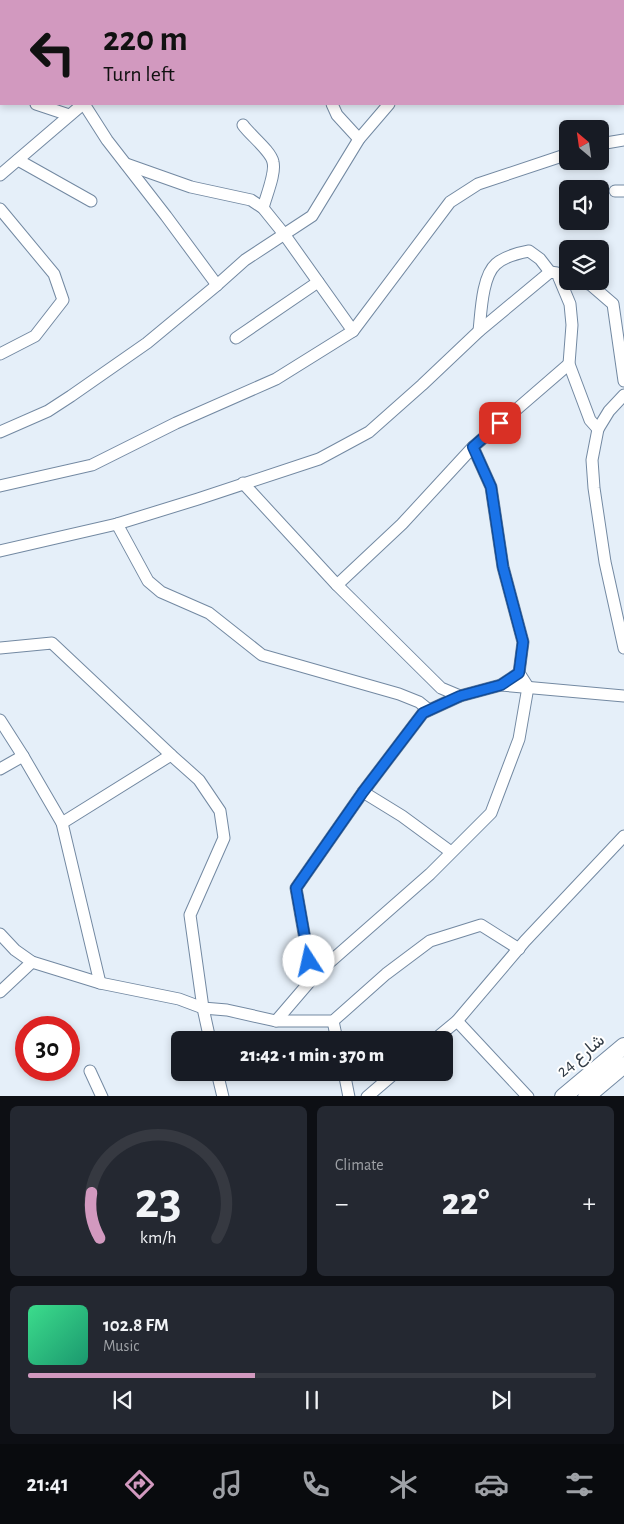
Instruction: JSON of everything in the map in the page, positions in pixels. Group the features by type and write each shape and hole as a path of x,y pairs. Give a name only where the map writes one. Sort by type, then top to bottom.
{"street":[{"path":"39,105 69,115"},
{"path":"0,175 83,105"},
{"path":"85,105 107,140 217,285"},
{"path":"332,105 336,115 360,139"},
{"path":"0,432 48,411 71,396 146,343 245,260 312,216 360,139 388,105"},
{"path":"243,125 273,162 272,174 263,208"},
{"path":"609,142 624,140"},
{"path":"0,486 92,465 184,419 276,379 353,330 450,202 478,184 559,157"},
{"path":"18,160 91,201"},
{"path":"126,164 191,186 251,200 263,208 353,330"},
{"path":"0,210 54,274 63,300 35,336 0,354"},
{"path":"479,331 486,281 495,264 514,254 529,251 540,259 558,274 570,304 572,325 569,364 590,420 598,429"},
{"path":"0,551 117,524 319,459 369,432 479,331 558,274"},
{"path":"236,338 318,282"},
{"path":"597,290 613,304 624,381"},
{"path":"337,585 402,524 473,447 569,364"},
{"path":"624,395 609,410 598,429 592,460 594,488 605,562 624,648"},
{"path":"276,1020 312,979 430,874 491,813 518,739 528,687 519,673 523,642 503,567 491,487 473,447"},
{"path":"243,483 337,585 441,688 460,696"},
{"path":"117,524 148,580 161,592 210,613 262,655 399,694 419,702 428,710"},
{"path":"0,648 52,643 199,780 220,811 224,838 190,915 208,1031"},
{"path":"312,979 296,888 363,792 423,713 460,696 501,685 519,673"},
{"path":"501,685 624,696"},
{"path":"0,720 62,823 100,983"},
{"path":"62,823 171,755"},
{"path":"0,769 23,756"},
{"path":"363,792 402,816 451,852"},
{"path":"445,1031 457,1021 518,949 624,836"},
{"path":"0,934 15,950 32,962 100,983 179,999 203,1008 227,1010 276,1020 333,1021 386,974 430,941 481,925 518,949"},
{"path":"0,992 32,962"},
{"path":"333,1021 335,1031"},
{"path":"457,1021 528,1096"},
{"name":"شارع 24","path":"563,1096 624,1046"},
{"name":"شارع 24","path":"586,1096 624,1065"},
{"path":"90,1072 102,1096"},
{"path":"219,1081 223,1096"},
{"path":"346,1081 348,1096"},
{"path":"367,1096 385,1081"}],"route":[{"path":"309,961 296,888 363,792 423,713 460,696 501,685 519,673 523,642 503,567 491,487 473,447 500,423"}]}
